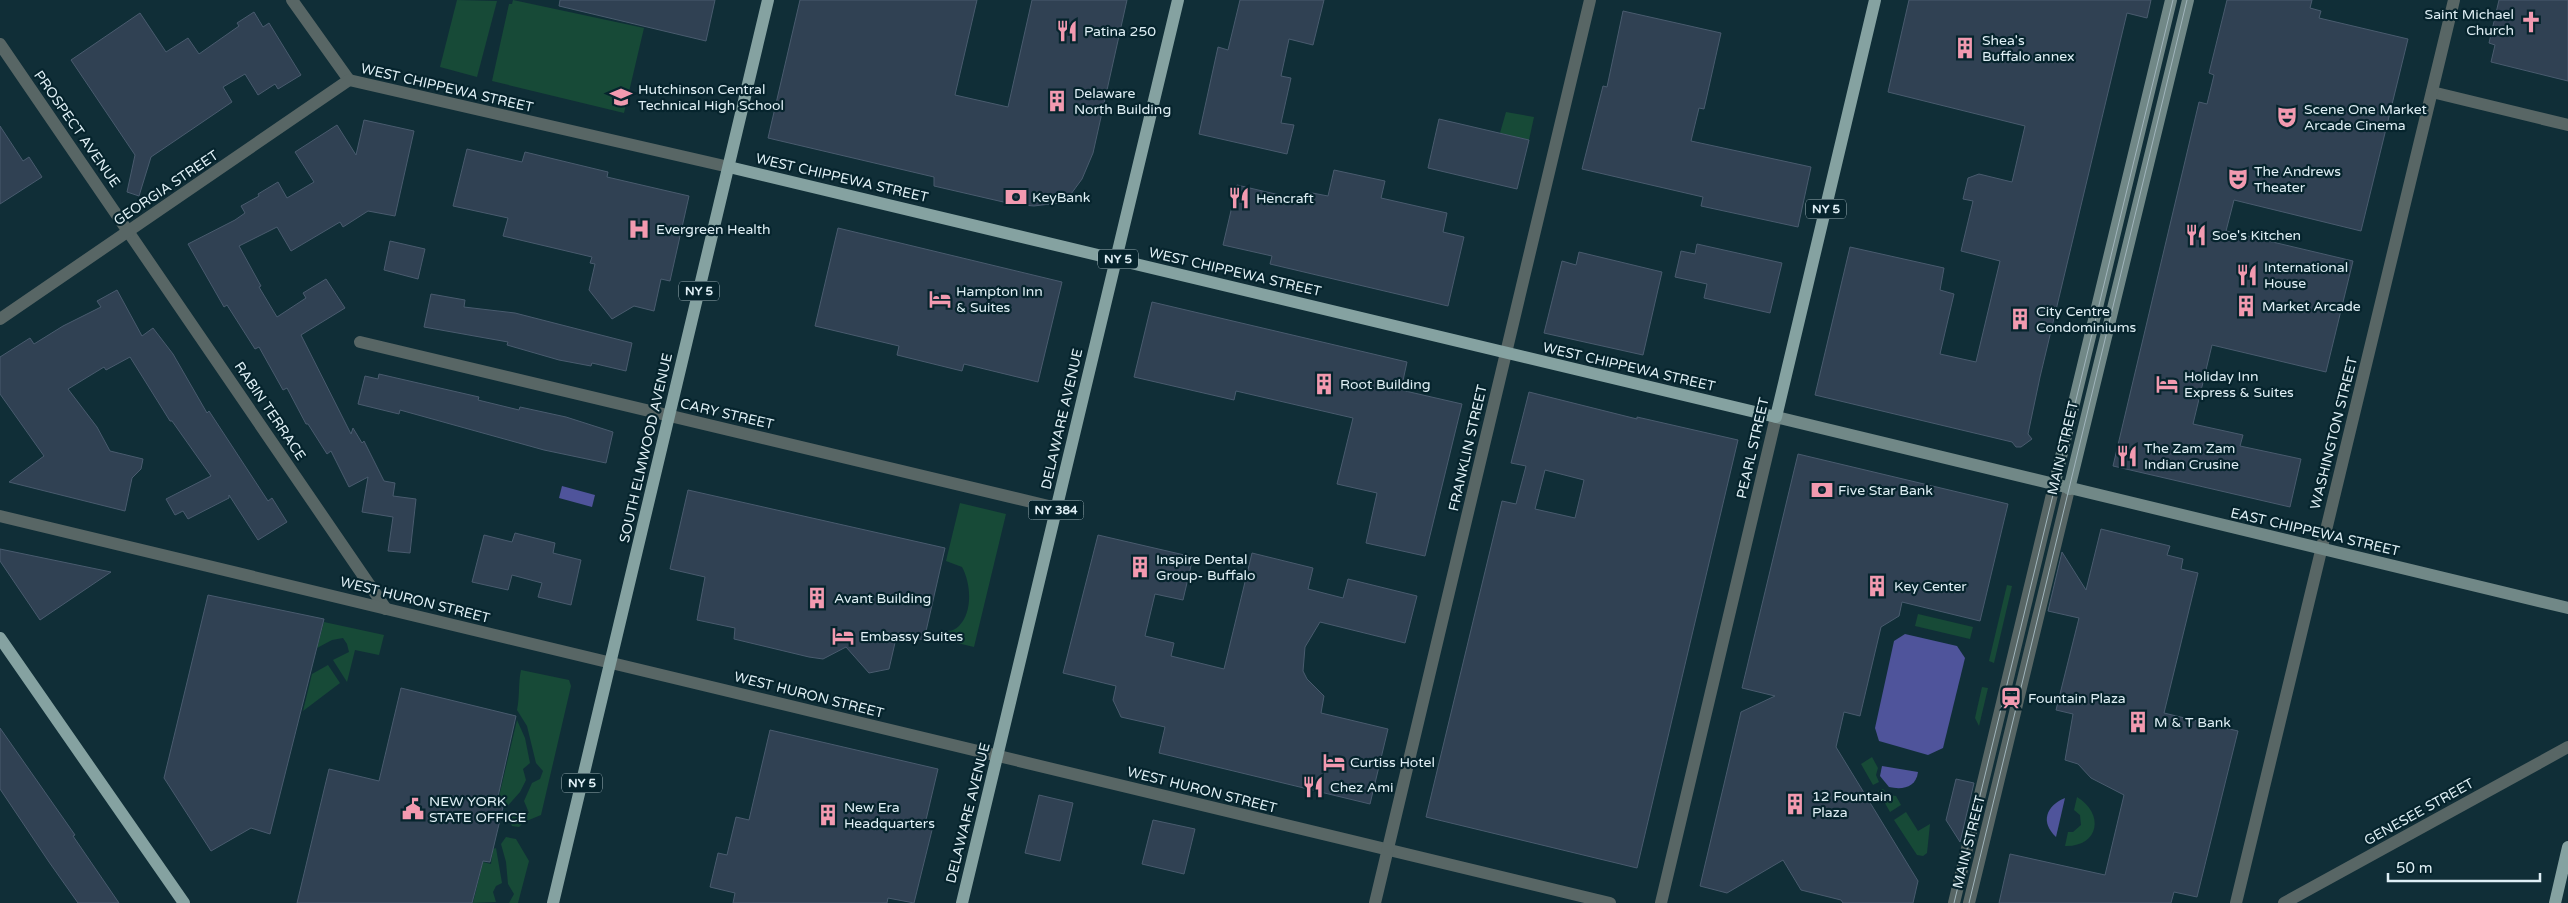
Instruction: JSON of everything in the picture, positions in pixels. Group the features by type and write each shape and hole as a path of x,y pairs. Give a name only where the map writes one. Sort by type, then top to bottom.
{"main road":[{"name":"SOUTH ELMWOOD AVENUE","path":"553,903 768,0"},
{"name":"DELAWARE AVENUE","path":"962,903 1178,0"},
{"name":"PEARL STREET","path":"1776,417 1875,0"},
{"name":"MAIN STREET","path":"2069,489 2188,0"},
{"name":"MAIN STREET","path":"2055,486 2171,3"},
{"name":"WEST CHIPPEWA STREET","path":"729,166 1776,417 2055,486"},
{"name":"EAST CHIPPEWA STREET","path":"2055,486 2568,608"},
{"path":"0,638 184,903"},
{"path":"2555,903 2568,847"}],"street":[{"path":"292,0 349,80"},
{"name":"FRANKLIN STREET","path":"1375,903 1590,0"},
{"name":"WASHINGTON STREET","path":"2236,903 2454,0"},
{"name":"PROSPECT AVENUE","path":"0,44 129,231"},
{"name":"WEST CHIPPEWA STREET","path":"349,80 729,166"},
{"name":"GEORGIA STREET","path":"0,319 349,80"},
{"path":"2432,92 2568,125"},
{"name":"RABIN TERRACE","path":"129,231 386,609"},
{"name":"CARY STREET","path":"360,342 1057,508"},
{"name":"PEARL STREET","path":"1660,903 1776,417"},
{"name":"MAIN STREET","path":"1954,903 2055,486"},
{"name":"MAIN STREET","path":"1969,903 2069,489"},
{"name":"WEST HURON STREET","path":"0,516 1610,903"},
{"name":"GENESEE STREET","path":"2284,903 2568,747"}],"green space":[{"path":"457,0 497,1 477,77 440,67"},
{"path":"513,0 644,28 624,113 492,81 509,4 512,4"},
{"path":"1506,112 1534,117 1529,140 1500,133"},
{"path":"960,503 1006,514 974,647 936,638 937,633 952,631 957,628 967,613 969,589 965,574 962,567 946,561"},
{"path":"2007,585 2012,586 1994,663 1989,661"},
{"path":"1918,614 1973,627 1970,639 1915,626"},
{"path":"324,622 384,635 379,655 355,650 347,682 333,660 349,652 343,638 332,640 317,648"},
{"path":"328,665 340,683 303,711 312,674"},
{"path":"521,670 569,680 571,686 541,815 524,822 519,827 512,826 508,816 515,811 529,813 524,801 532,783 540,779 543,771 536,763 527,726 517,710"},
{"path":"1982,687 1988,688 1979,726 1975,718"},
{"path":"517,720 525,738 530,763 523,769 526,780 520,792 505,809 505,803 498,801"},
{"path":"1872,757 1878,768 1876,775 1879,782 1873,785 1861,764"},
{"path":"1883,789 1889,795 1896,796 1901,805 1890,812 1878,791"},
{"path":"2077,797 2092,812 2094,828 2091,835 2085,841 2076,845 2065,846 2068,832 2073,832 2081,825 2080,815 2074,810"},
{"path":"1906,812 1918,831 1930,824 1927,853 1923,856 1917,855 1894,820"},
{"path":"506,837 516,839 529,861 518,903 509,903 514,894 508,884 506,862 501,844"},
{"path":"496,848 502,883 496,886 493,892 496,902 473,903 483,862 491,864 493,849"}],"water":[{"path":"562,486 595,495 592,507 559,498"},
{"path":"1905,634 1957,646 1965,658 1943,748 1928,755 1879,741 1875,728 1894,641"},
{"path":"1882,766 1918,772 1917,777 1908,787 1889,787 1880,776"},
{"path":"2065,798 2056,837 2048,826 2047,815 2053,805"}],"building":[{"path":"560,0 715,0 706,41 559,6"},
{"path":"800,0 977,0 955,95 1008,107 1032,0 1127,0 1093,153 1082,179 1071,194 1058,203 1034,206 1012,204 934,186 934,177 768,138"},
{"path":"1240,0 1324,0 1313,45 1289,39 1281,76 1291,78 1281,123 1294,125 1287,154 1199,134 1218,47 1228,50"},
{"path":"1909,0 2151,0 2147,18 2127,13 2040,377 2028,434 2032,439 2021,447 2016,447 2012,442 1815,395 1850,247 1944,268 1940,290 1954,294 1940,354 1976,362 2000,261 1961,251 1973,201 1963,199 1968,178 1979,174 2012,182 2025,126 1888,92"},
{"path":"2227,0 2312,0 2310,8 2321,11 2319,18 2408,39 2361,231 2234,200 2226,231 2353,261 2326,372 2212,345 2193,424 2243,435 2240,446 2301,459 2290,507 2113,466 2199,102 2207,104 2214,75 2209,73"},
{"name":"Saint Michael Church","path":"2499,0 2568,0 2568,81 2491,62 2495,45 2489,43"},
{"path":"1623,11 1721,33 1704,109 1699,108 1691,141 1811,167 1798,227 1701,206 1703,197 1582,169 1603,86 1607,87"},
{"path":"254,12 263,27 269,23 301,75 278,89 275,84 258,95 245,74 223,87 232,102 151,157 139,196 127,192 135,155 71,60 140,13 166,52 188,38 199,54 239,26 237,23"},
{"path":"1439,119 1529,140 1517,189 1428,168"},
{"path":"364,120 414,131 395,216 368,211 343,227 340,222 291,251 277,227 239,246 261,286 259,287 277,317 306,298 303,293 326,279 345,308 301,335 351,434 353,428 362,443 364,441 384,481 395,483 393,496 416,499 410,553 388,551 393,517 362,512 368,477 349,487 331,451 327,454 308,424 306,424 287,388 283,390 259,347 255,349 227,305 224,307 188,244 235,220 245,213 241,206 278,182 287,198 314,182 295,152 337,125 356,155"},
{"path":"0,126 23,161 29,157 42,177 0,204"},
{"path":"467,149 522,162 525,152 608,172 607,177 689,196 670,281 661,279 654,311 634,306 612,319 589,290 595,264 590,263 592,257 503,236 508,218 453,206"},
{"path":"1334,170 1385,181 1381,198 1447,213 1443,232 1464,237 1448,306 1270,264 1272,256 1223,245 1237,185 1305,201 1307,192 1328,196"},
{"name":"Hampton Inn & Suites","path":"838,228 1062,282 1038,382 964,364 962,371 897,355 899,346 815,326"},
{"path":"390,241 425,249 418,279 384,270"},
{"path":"1697,244 1782,263 1770,313 1704,298 1707,284 1675,277 1681,251 1695,254"},
{"path":"1579,252 1662,272 1643,355 1544,333 1562,261 1576,265"},
{"path":"117,290 142,336 153,328 173,354 207,413 209,411 268,501 272,498 287,522 258,540 229,495 229,498 188,519 183,511 175,515 166,499 211,476 172,421 170,421 130,357 106,370 104,367 68,389 97,427 110,451 143,459 141,469 132,478 125,511 9,482 44,456 0,394 0,357 30,338 34,344 63,326 101,307 97,301"},
{"path":"431,294 465,300 464,307 515,313 632,343 626,371 592,363 591,366 559,360 507,345 508,342 424,327"},
{"path":"1152,302 1407,362 1401,390 1462,404 1425,556 1366,543 1377,493 1337,484 1353,418 1236,391 1234,400 1134,377"},
{"path":"379,374 479,397 478,400 519,410 520,407 566,417 613,432 606,463 544,450 400,410 399,414 358,404 365,376 378,379"},
{"path":"1529,392 1637,419 1637,417 1738,440 1637,868 1426,817 1502,501 1516,504 1526,466 1511,463","holes":["1545,470 1584,480 1575,518 1535,509"]},
{"path":"1798,454 2008,504 1980,621 1902,602 1899,616 1881,627 1860,716 1844,712 1836,747 1918,881 1913,903 1843,903 1841,900 1801,890 1783,860 1727,893 1700,886 1741,712 1775,696 1742,688"},
{"name":"Avant Building","path":"688,490 945,548 924,640 897,634 889,669 869,673 846,647 823,659 809,657 734,639 735,628 697,620 705,577 670,569"},
{"name":"M & T Bank","path":"2101,529 2170,546 2167,555 2183,559 2181,569 2198,573 2164,713 2238,731 2197,897 2174,892 2171,903 1999,903 2010,854 2105,875 2124,795 2091,778 2078,764 2065,760 2073,714 2056,710 2079,618 2048,611 2062,552 2086,590"},
{"path":"515,533 555,543 553,553 581,560 571,605 538,597 542,583 512,575 508,590 472,582 484,535 512,542"},
{"path":"1098,535 1193,557 1183,600 1155,594 1145,636 1174,643 1171,656 1224,669 1252,553 1313,568 1308,589 1343,598 1348,579 1417,596 1405,643 1320,622 1305,647 1303,671 1307,679 1324,696 1321,713 1388,729 1370,804 1159,753 1165,727 1121,717 1113,700 1116,686 1063,673"},
{"path":"0,549 111,572 40,620 0,561"},
{"path":"208,595 324,619 270,834 251,828 211,851 164,778"},
{"path":"401,688 516,716 497,801 504,803 490,862 483,861 472,903 297,903 329,769 379,781"},
{"path":"0,728 75,835 73,836 119,903 78,903 49,862 0,789"},
{"name":"New Era Headquarters","path":"770,730 938,769 925,824 933,826 914,903 888,898 887,903 733,903 735,893 710,887 718,853 727,855 736,817 749,820"},
{"path":"1956,779 1974,783 1960,842 1946,820"},
{"path":"1039,795 1073,803 1060,861 1025,853"},
{"path":"1153,820 1195,829 1184,874 1142,864"}],"tram line":[{"path":"1954,903 2173,0"},
{"path":"1969,903 2187,0"}],"place":[{"name":"Saint Michael Church","path":"2531,22"},
{"name":"Patina 250","path":"1067,31"},
{"name":"Shea's Buffalo annex","path":"1965,48"},
{"name":"Hutchinson Central Technical High School","path":"621,97"},
{"name":"Delaware North Building","path":"1057,101"},
{"name":"Scene One Market Arcade Cinema","path":"2287,117"},
{"name":"The Andrews Theater","path":"2238,179"},
{"name":"KeyBank","path":"1016,197"},
{"name":"Hencraft","path":"1239,198"},
{"name":"Evergreen Health","path":"639,229"},
{"name":"Soe's Kitchen","path":"2196,235"},
{"name":"International House","path":"2247,275"},
{"name":"Hampton Inn & Suites","path":"940,299"},
{"name":"Market Arcade","path":"2246,306"},
{"name":"City Centre Condominiums","path":"2020,319"},
{"name":"Root Building","path":"1324,384"},
{"name":"Holiday Inn Express & Suites","path":"2167,384"},
{"name":"The Zam Zam Indian Crusine","path":"2127,456"},
{"name":"Five Star Bank","path":"1822,490"},
{"name":"Inspire Dental Group- Buffalo","path":"1140,567"},
{"name":"Key Center","path":"1877,586"},
{"name":"Avant Building","path":"817,598"},
{"name":"Embassy Suites","path":"843,636"},
{"name":"Fountain Plaza","path":"2011,698"},
{"name":"M & T Bank","path":"2138,722"},
{"name":"Curtiss Hotel","path":"1334,762"},
{"name":"Chez Ami","path":"1313,787"},
{"name":"12 Fountain Plaza","path":"1795,804"},
{"name":"NEW YORK STATE OFFICE","path":"413,809"},
{"name":"New Era Headquarters","path":"828,815"}]}
